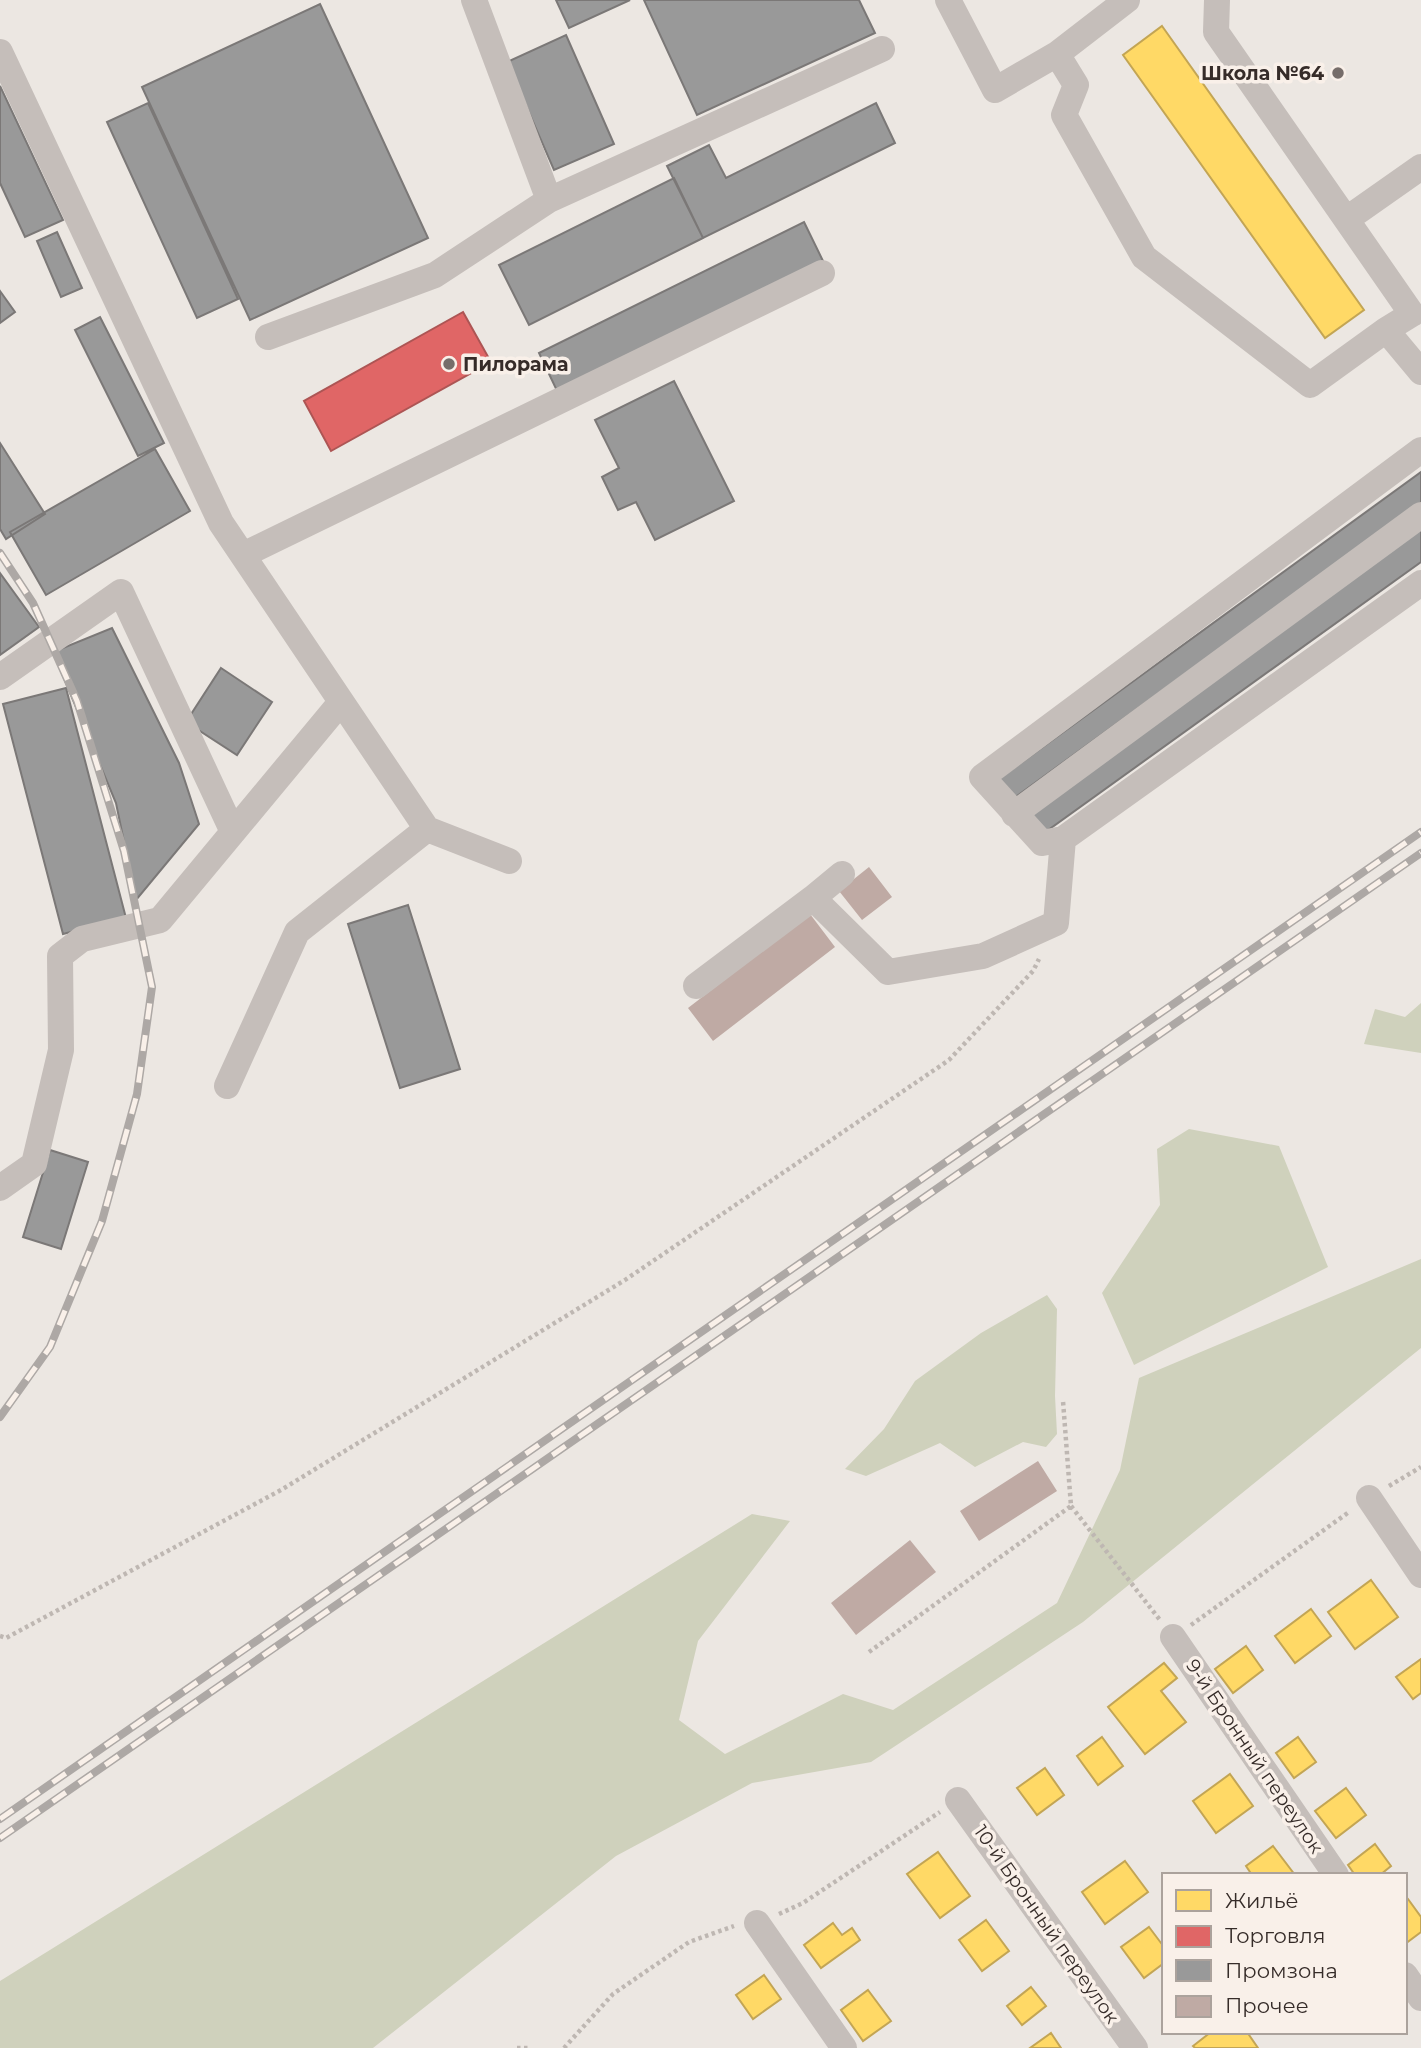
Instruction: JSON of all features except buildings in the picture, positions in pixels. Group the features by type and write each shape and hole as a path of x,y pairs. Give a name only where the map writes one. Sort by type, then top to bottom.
{"street":[{"path":"474,0 549,200"},
{"path":"948,0 995,90 1057,54 1127,0"},
{"path":"1057,54 1076,85 1063,115 1144,257 1310,385 1412,314 1216,32 1217,0"},
{"path":"268,337 436,275 549,200 882,49"},
{"path":"0,52 221,523 427,829 509,861"},
{"path":"1347,219 1421,167"},
{"path":"243,555 822,273"},
{"path":"1386,330 1421,372"},
{"path":"1421,450 982,777 1042,843 1063,839 1421,583"},
{"path":"1014,814 1421,516"},
{"path":"0,677 121,592 233,832"},
{"path":"0,1188 34,1164 61,1050 60,956 82,939 160,920 341,702"},
{"path":"227,1086 298,932 427,829"},
{"path":"813,898 888,972 983,956 1056,923 1063,839"},
{"path":"696,986 842,874"},
{"path":"1369,1498 1421,1575"},
{"name":"9-й Бронный переулок","path":"1173,1637 1335,1873"},
{"name":"10-й Бронный переулок","path":"958,1800 1135,2048"},
{"path":"757,1923 844,2048"},
{"path":"1407,1978 1421,1998"}],"path":[{"path":"0,1636 6,1638 281,1490 625,1280 948,1060 1033,971 1056,923"},
{"path":"1063,1401 1071,1506 1173,1637 1369,1498 1421,1467"},
{"path":"869,1652 1071,1506"},
{"path":"517,2048 531,2048"}],"green space":[{"path":"1421,1003 1421,1053 1364,1044 1375,1009 1405,1017"},
{"path":"1189,1129 1279,1146 1328,1267 1134,1365 1102,1293 1160,1205 1157,1149"},
{"path":"1421,1259 1421,1348 1083,1622 871,1762 752,1783 616,1856 373,2048 0,2048 0,1981 752,1514 790,1521 698,1641 679,1720 725,1754 843,1694 893,1710 1057,1603 1120,1470 1139,1378"},
{"path":"1047,1295 1057,1309 1057,1434 1046,1447 1023,1442 975,1467 940,1443 866,1476 845,1469 884,1429 915,1381 981,1333"}],"railway":[{"path":"0,553 33,603 77,701 124,851 152,987 137,1094 102,1221 50,1347 0,1417"},
{"path":"0,1819 1421,832"},
{"path":"0,1838 1421,853"}],"place":[{"name":"Школа №64","path":"1338,73"},
{"name":"Пилорама","path":"449,364"}]}
